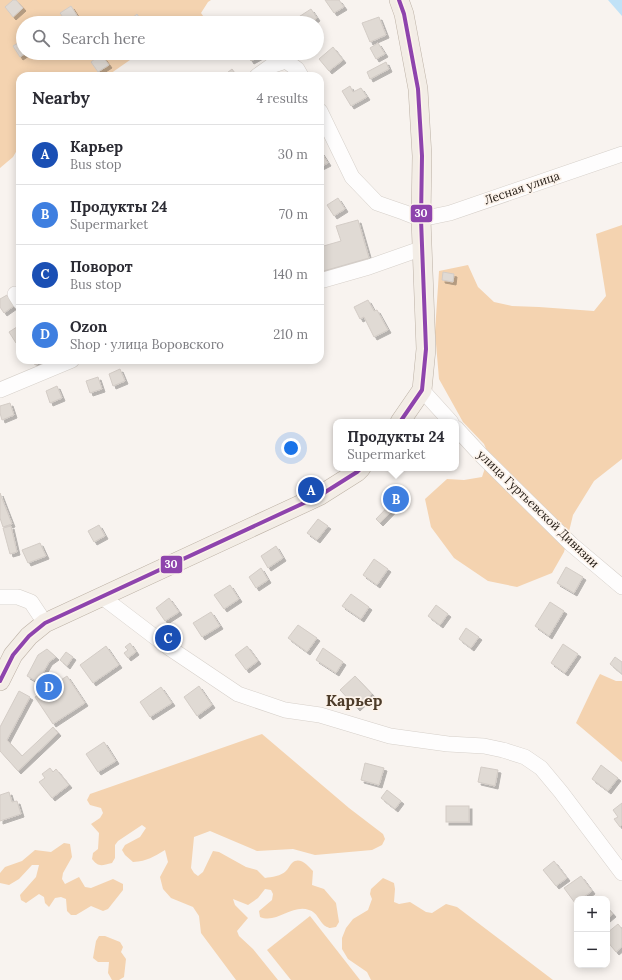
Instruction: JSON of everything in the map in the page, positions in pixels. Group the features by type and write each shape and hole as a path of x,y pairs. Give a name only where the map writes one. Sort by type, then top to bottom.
{"main road":[{"path":"399,0 404,14 418,89 422,156 422,219 426,349 422,390 402,419"},
{"path":"0,681 13,655 45,622 319,496 358,471"}],"street":[{"path":"263,72 271,66 286,61 298,72"},
{"path":"324,120 352,177 377,203 422,219"},
{"name":"Лесная улица","path":"422,219 450,213 622,154"},
{"path":"324,281 370,267 423,248"},
{"path":"0,390 58,364"},
{"path":"422,390 448,419"},
{"name":"улица Гуртьевской Дивизии","path":"459,431 571,544 622,587"},
{"path":"101,596 168,647 238,694 285,710 320,715 390,736 448,744 484,746 525,757 542,768 622,873"},
{"path":"0,597 18,597 31,602 45,622"}],"shaded area":[{"path":"0,0 211,0 201,13 203,16 16,16 16,60 130,60 113,72 16,72 16,152 13,157 0,168"},
{"path":"622,225 622,459 594,481 573,515 564,552 552,573 517,587 488,581 454,558 431,527 425,499 447,479 464,480 482,477 489,456 484,444 463,422 439,379 435,332 439,271 468,265 478,287 494,302 512,306 594,311 606,296 596,234"},
{"path":"600,674 616,681 622,681 622,762 576,723"},
{"path":"262,734 349,808 383,834 385,839 382,845 372,850 315,855 293,849 257,851 210,831 194,837 191,868 198,876 203,872 213,851 219,852 246,867 257,870 265,878 282,874 292,863 295,861 301,861 313,871 312,885 324,889 336,903 339,922 336,927 330,928 325,926 312,911 303,909 291,911 272,918 260,917 259,911 272,900 273,894 271,890 265,889 258,898 248,905 233,899 235,905 248,918 237,931 239,936 253,949 278,980 236,980 201,933 199,916 193,907 171,898 163,889 160,877 168,862 165,850 147,860 133,862 122,850 125,845 140,837 146,828 142,825 118,841 115,845 115,858 112,863 99,865 94,862 92,859 93,853 98,849 99,833 91,824 100,818 103,813 101,808 90,805 87,800 90,794"},
{"path":"64,843 70,844 72,857 63,873 62,879 65,884 79,877 85,887 91,888 113,879 123,884 123,890 108,909 103,911 91,906 76,915 71,915 67,911 66,899 61,897 55,898 49,907 45,903 44,897 39,894 26,903 21,900 20,895 36,877 39,865 32,865 19,879 9,885 0,883 0,873 5,867 22,861 35,850 51,852"},
{"path":"383,878 394,883 394,902 399,904 410,902 426,912 432,913 446,904 457,907 553,980 371,980 367,972 348,959 342,949 342,938 346,928 353,919 368,910 372,899 370,894 371,889"},
{"path":"310,916 360,980 291,980 267,950"},
{"path":"99,936 105,936 120,942 123,947 121,952 126,959 124,977 119,980 112,980 108,973 109,962 98,962 93,958 96,941"}],"water":[{"path":"608,0 622,0 622,16"}],"building":[{"path":"13,0 16,0 23,8 13,17 5,7"},
{"path":"325,0 339,0 344,7 334,13"},
{"path":"71,6 77,16 62,16 60,13"},
{"path":"311,9 316,16 300,16"},
{"path":"379,17 386,35 370,42 362,23"},
{"path":"378,43 385,54 376,59 370,48"},
{"path":"333,47 343,60 329,71 320,60 324,60 324,55"},
{"path":"94,60 105,60 109,65 98,72 91,62"},
{"path":"386,62 389,69 370,79 367,72"},
{"path":"350,86 353,92 361,88 367,97 351,106 342,91"},
{"path":"324,157 328,163 324,165"},
{"path":"338,198 345,209 334,216 327,205"},
{"path":"358,220 369,258 324,271 324,246 341,241 336,226"},
{"path":"443,272 454,274 453,282 442,280"},
{"path":"7,295 14,306 4,313 0,307 0,299"},
{"path":"368,300 374,311 377,310 388,330 374,337 364,317 360,319 354,307"},
{"path":"16,328 16,343 9,332"},
{"path":"120,369 125,381 113,386 109,374"},
{"path":"98,377 102,389 90,393 86,381"},
{"path":"57,386 62,398 50,403 46,391"},
{"path":"10,403 14,415 2,420 0,406"},
{"path":"0,493 12,524 3,527 0,518"},
{"path":"400,494 404,498 380,523 376,519"},
{"path":"318,519 328,526 317,540 307,533"},
{"path":"99,525 105,536 94,542 88,531"},
{"path":"11,526 17,552 10,554 3,528"},
{"path":"40,543 46,556 28,563 22,550"},
{"path":"276,546 283,558 268,568 261,556"},
{"path":"374,559 388,569 377,585 363,575"},
{"path":"566,567 583,577 574,593 557,583"},
{"path":"261,568 268,580 256,588 249,577"},
{"path":"230,585 239,599 224,609 214,595"},
{"path":"351,594 369,607 361,619 342,606"},
{"path":"169,598 179,612 165,621 156,608"},
{"path":"550,602 564,611 549,636 535,626"},
{"path":"436,605 448,614 440,625 428,616"},
{"path":"211,612 220,626 202,637 193,623"},
{"path":"298,625 317,638 307,652 288,638"},
{"path":"466,628 479,637 471,648 459,639"},
{"path":"130,643 136,652 128,658 124,653 128,650 125,647"},
{"path":"563,644 578,654 565,673 551,663"},
{"path":"106,646 119,665 93,683 80,665"},
{"path":"247,646 258,661 246,670 235,655"},
{"path":"323,648 343,662 336,673 316,660"},
{"path":"47,649 56,657 49,662 38,682 27,676 38,655"},
{"path":"66,652 73,657 67,666 60,660"},
{"path":"615,657 622,662 622,674 610,664"},
{"path":"67,676 85,703 53,724 35,697"},
{"path":"355,676 372,694 357,708 340,690"},
{"path":"199,686 212,705 197,716 184,697"},
{"path":"161,687 172,703 150,717 140,702"},
{"path":"19,691 30,697 7,740 22,756 53,727 58,733 18,771 0,751 0,727"},
{"path":"104,742 116,761 98,772 86,754"},
{"path":"365,763 384,768 379,785 361,780"},
{"path":"601,765 618,778 608,791 592,779"},
{"path":"481,767 498,770 495,786 478,782"},
{"path":"50,768 53,772 56,769 69,785 52,798 39,782 45,778 42,774"},
{"path":"387,790 401,801 395,809 381,798"},
{"path":"9,792 12,802 17,801 21,814 0,821 0,795"},
{"path":"622,803 622,825 620,827 614,819 618,817 613,810"},
{"path":"446,806 469,806 469,822 446,822"},
{"path":"554,861 567,878 556,886 543,870"},
{"path":"581,876 592,891 585,896 574,896 574,902 564,888"},
{"path":"618,924 622,929 622,947 616,952 610,945 610,931"}],"transit line":[{"name":"30","path":"399,0 404,14 418,89 422,156 421,219 426,349 422,390 402,419"},
{"name":"30","path":"0,681 13,655 29,636 45,623 319,496 358,471"}],"place":[{"name":"Карьер","path":"311,490"},
{"name":"Продукты 24","path":"396,499"},
{"name":"Поворот","path":"168,638"},
{"name":"Ozon","path":"49,687"}],"district":[{"name":"Карьер","path":"354,700"}]}
